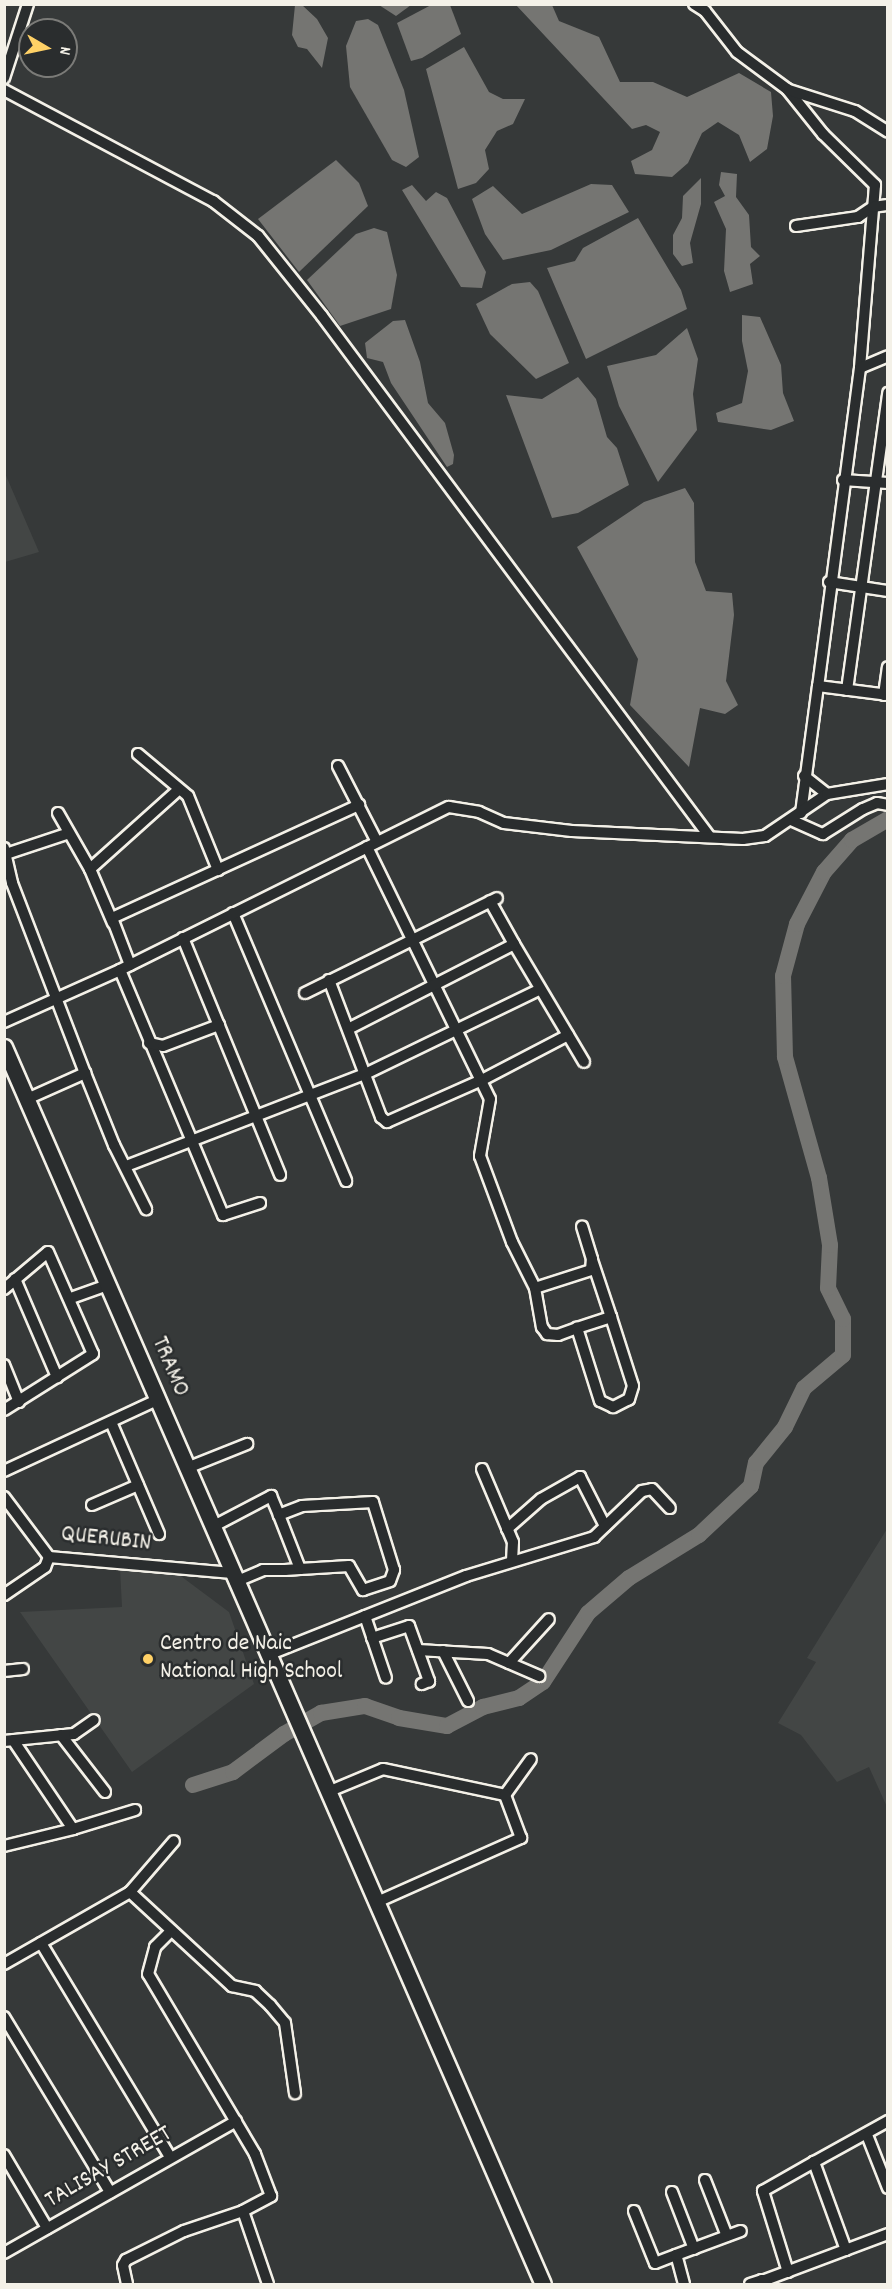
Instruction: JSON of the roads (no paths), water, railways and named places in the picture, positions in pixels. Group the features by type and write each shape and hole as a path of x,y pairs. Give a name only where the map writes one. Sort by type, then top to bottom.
{"street":[{"path":"4,78 28,4"},
{"path":"694,4 705,11 737,52 787,89 823,134 875,185 860,368 829,582 801,813"},
{"path":"787,89 855,111 888,132"},
{"path":"4,90 213,201 258,236 322,316 709,836"},
{"path":"796,226 858,217 873,207 888,205"},
{"path":"860,368 888,357"},
{"path":"847,690 859,588 888,393"},
{"path":"843,480 874,484 888,483"},
{"path":"829,582 888,591"},
{"path":"818,686 886,695 888,668"},
{"path":"138,754 178,790 188,796 218,870"},
{"path":"338,766 359,805 372,844 413,939 490,1099 480,1156 512,1242 535,1288 544,1332 554,1336 611,1317"},
{"path":"804,776 827,794"},
{"path":"4,1022 125,968 449,807 479,812 504,823 572,831 765,836 827,794 888,784"},
{"path":"90,869 178,790"},
{"path":"791,820 823,834 863,809 877,803 888,805"},
{"path":"113,923 112,918 359,805"},
{"path":"58,813 90,869 113,923 149,1043 223,1215 260,1203"},
{"path":"69,833 5,851 12,883 85,1073 146,1209"},
{"path":"305,993 493,899 539,990 584,1062"},
{"path":"233,913 346,1181"},
{"path":"183,938 280,1175"},
{"path":"350,1028 514,944"},
{"path":"328,980 350,1028 381,1117 387,1122 482,1080 568,1035"},
{"path":"126,1166 365,1074 539,990"},
{"path":"149,1043 163,1046 219,1025"},
{"name":"TRAMO","path":"4,1047 110,1284 233,1577 308,1739 543,2284"},
{"path":"27,1099 85,1073"},
{"path":"577,1328 600,1401 613,1407 629,1399 634,1390 582,1227"},
{"path":"4,1289 48,1252 71,1298 93,1354 4,1410"},
{"path":"535,1288 588,1272 592,1260"},
{"path":"15,1279 57,1377"},
{"path":"71,1298 110,1284"},
{"path":"4,1365 19,1402"},
{"path":"4,1471 159,1399"},
{"path":"111,1422 159,1534"},
{"path":"187,1468 247,1443"},
{"path":"482,1469 513,1542 512,1560"},
{"path":"507,1529 541,1499 580,1477 605,1526"},
{"path":"92,1505 138,1485"},
{"path":"270,1654 512,1560 594,1538 642,1491 652,1489 670,1508"},
{"path":"212,1527 271,1496 300,1569"},
{"name":"QUERUBIN","path":"4,1497 49,1557 233,1577"},
{"path":"233,1577 263,1570 349,1566 359,1589 366,1591 390,1581 394,1574 373,1502 302,1506 279,1515"},
{"path":"4,1595 45,1567 49,1557"},
{"path":"365,1616 386,1678"},
{"path":"509,1663 549,1619"},
{"path":"372,1638 409,1626 429,1681 422,1684"},
{"path":"418,1650 488,1654 538,1676"},
{"path":"443,1651 468,1701"},
{"path":"4,1671 23,1669"},
{"path":"9,1740 74,1734 94,1720"},
{"path":"61,1735 105,1792"},
{"path":"9,1740 73,1829"},
{"path":"505,1795 531,1759"},
{"path":"330,1791 383,1770 505,1795"},
{"path":"377,1902 521,1838 505,1795"},
{"path":"5,1845 73,1829 135,1810"},
{"path":"4,1964 130,1892 174,1840"},
{"path":"130,1892 232,1986 255,1991 285,2023 295,2092"},
{"path":"128,2284 123,2265 126,2260 184,2231 266,2201 271,2192 236,2121 148,1974 155,1947 171,1931"},
{"path":"41,1943 170,2157"},
{"path":"4,2017 110,2192"},
{"name":"TALISAY STREET","path":"4,2253 236,2121"},
{"path":"788,2272 764,2191 867,2135 888,2121"},
{"path":"867,2135 888,2188"},
{"path":"4,2155 47,2228"},
{"path":"814,2162 846,2250"},
{"path":"705,2180 727,2236"},
{"path":"672,2192 694,2249"},
{"path":"243,2211 268,2284"},
{"path":"634,2211 655,2263 741,2231"},
{"path":"750,2284 766,2282 888,2234"},
{"path":"676,2255 684,2284"}],"waterway":[{"path":"193,1785 233,1772 284,1734 321,1713 365,1706 399,1718 447,1726 483,1707 519,1698 543,1682 588,1613 629,1578 699,1535 751,1486 756,1463 785,1427 804,1388 843,1355 843,1319 828,1288 830,1245 819,1178 785,1057 783,976 797,924 824,872 852,840 888,819"}],"place":[{"name":"Centro de Naic National High School","path":"148,1659"}]}
